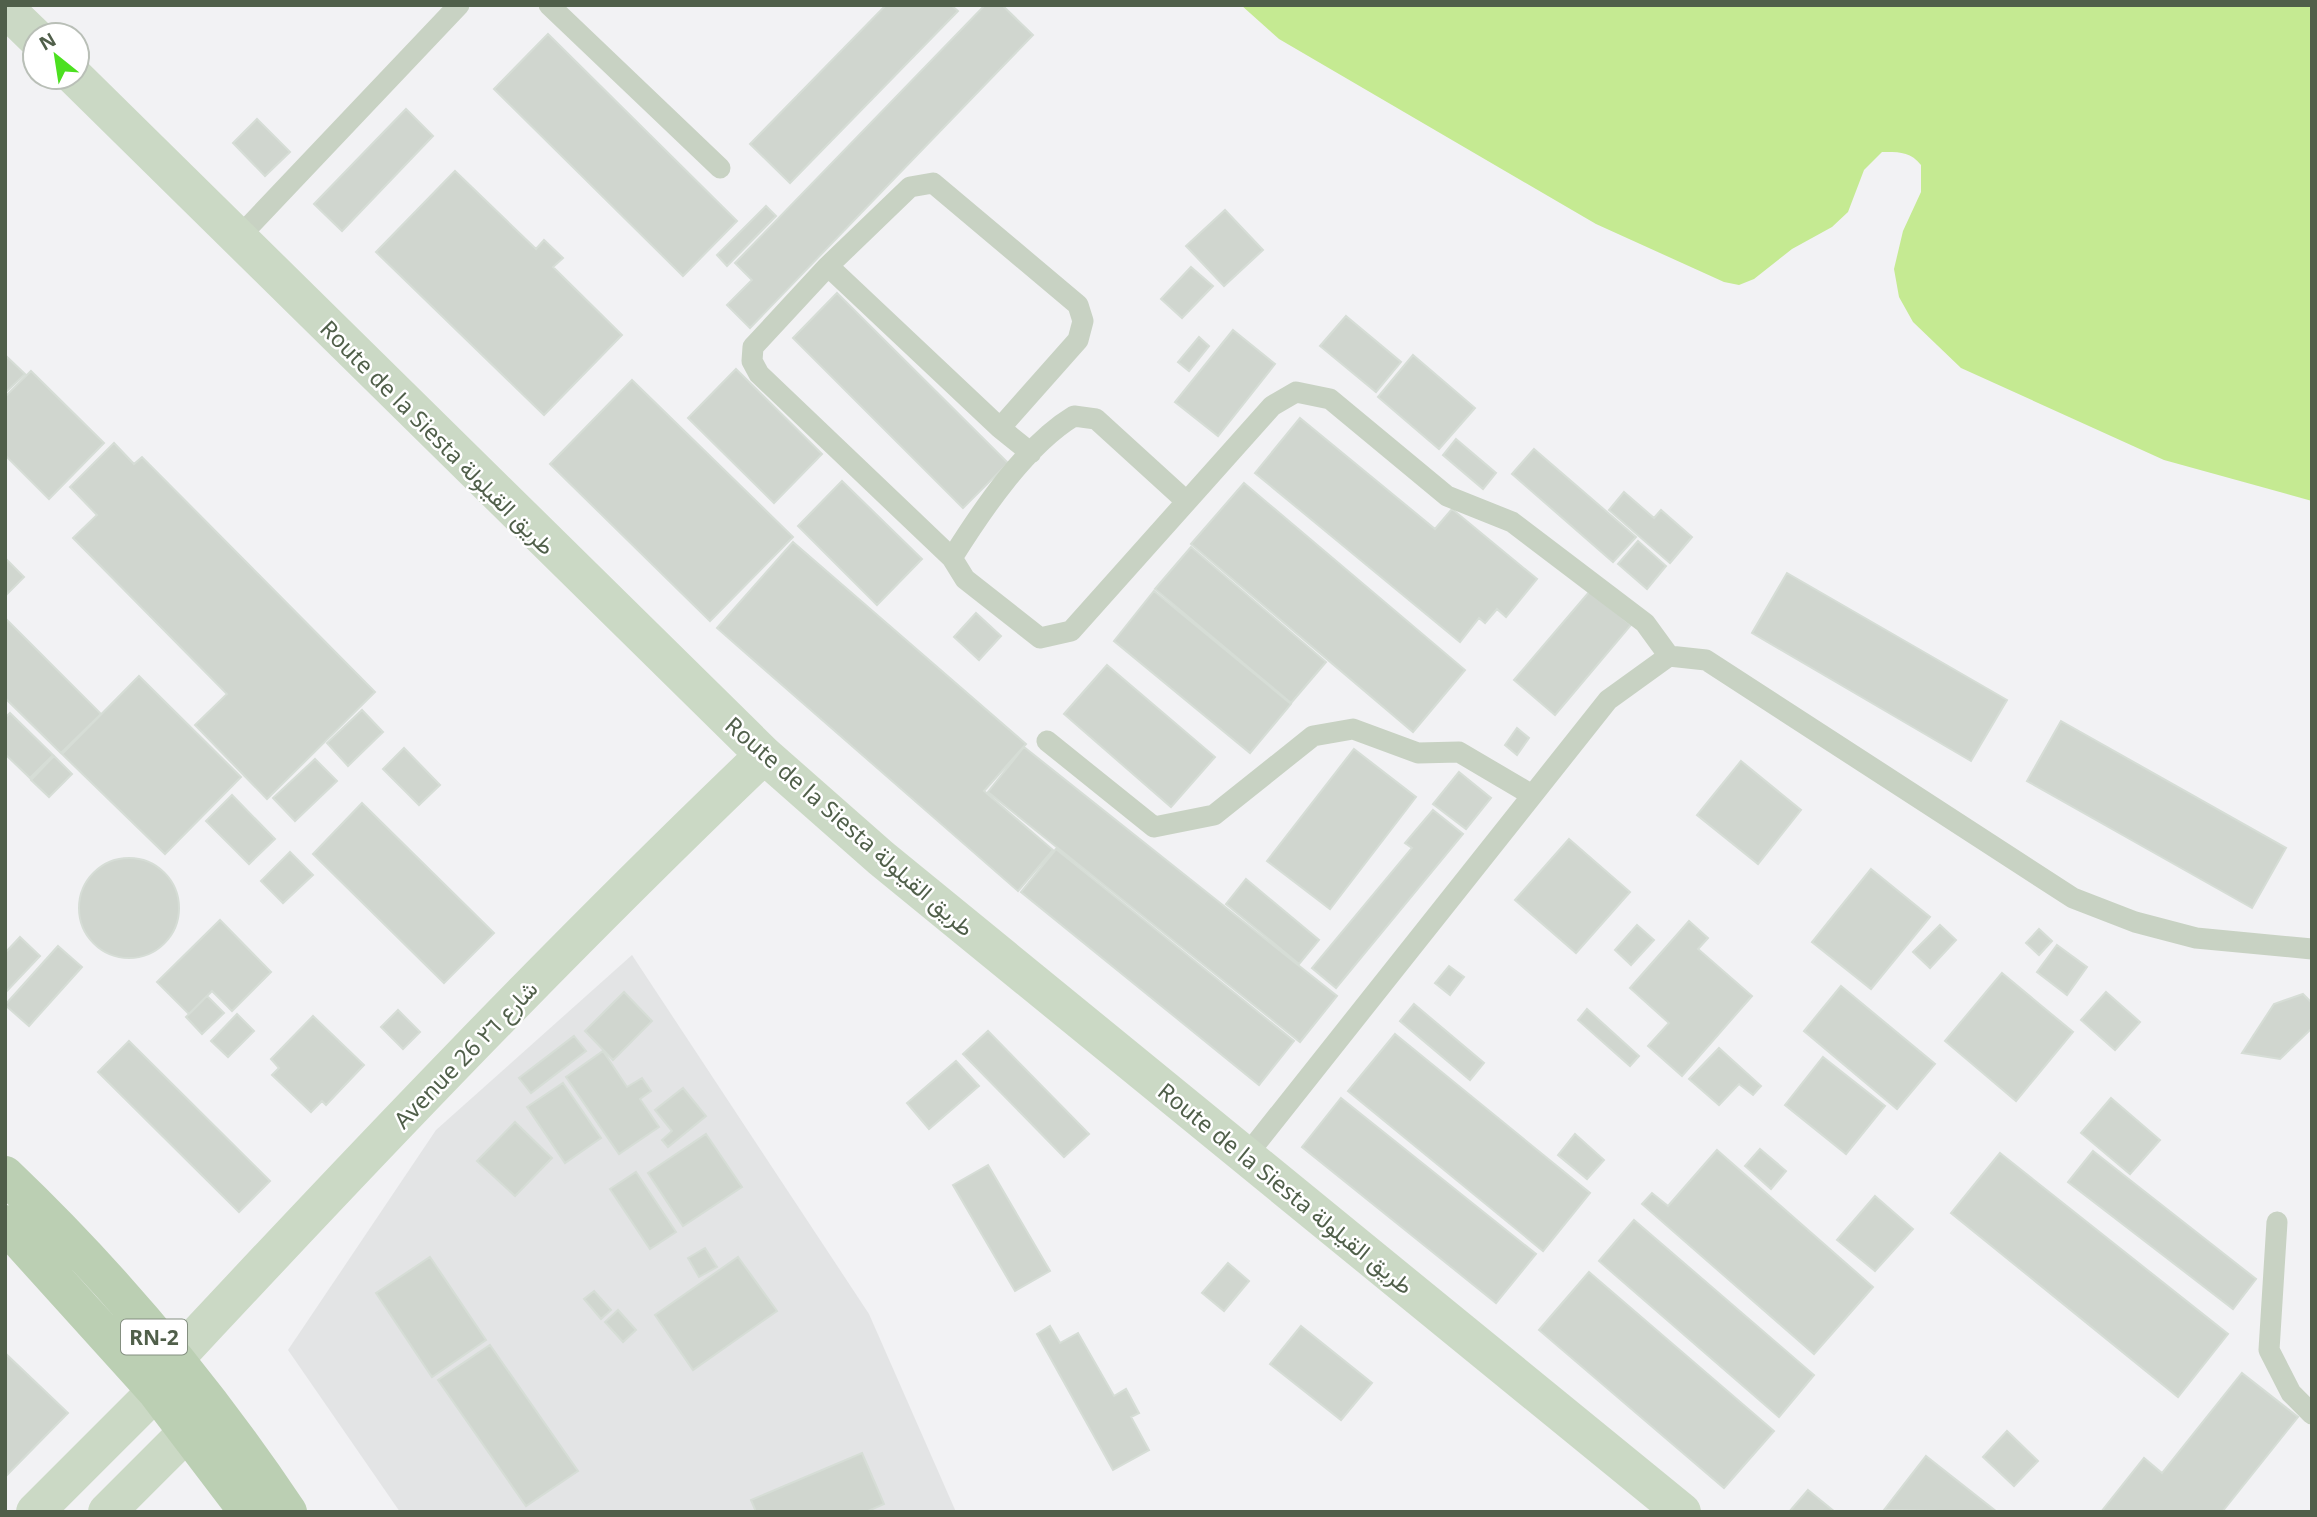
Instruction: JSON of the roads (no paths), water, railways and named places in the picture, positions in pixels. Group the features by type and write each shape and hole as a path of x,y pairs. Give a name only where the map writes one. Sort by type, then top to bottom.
{"main road":[{"path":"5,8 21,23"},
{"name":"Route de la Siesta طريق القيلولة","path":"89,91 764,755 881,858 1682,1512"},
{"name":"Avenue 26 شارع ٢٦","path":"35,1512 490,1027 646,869 764,755"},
{"name":"RN-2","path":"5,1175 57,1227 165,1376"},
{"name":"RN-2","path":"5,1224 165,1376 260,1471 288,1512"},
{"path":"165,1376 188,1431 248,1512"},
{"path":"107,1512 188,1431"}],"lane":[{"path":"238,238 459,5"},
{"path":"549,5 720,168"},
{"path":"1000,428 1078,341 1083,321 1078,305 933,183 910,187 828,266 753,347 752,361 760,374 952,558 965,579 1040,638 1071,631 1272,406 1296,392 1329,399 1447,496 1512,522 1645,623 1669,656"},
{"path":"828,266 1000,428 1031,453"},
{"path":"952,558 972,527 1031,453 1054,428 1074,416 1096,419 1186,501"},
{"path":"1246,1156 1608,700 1669,656 1706,660 2073,898 2135,922 2196,938 2312,949"},
{"path":"1047,741 1112,797 1154,827 1214,815 1313,736 1353,729 1418,753 1459,752 1532,795"},
{"path":"2277,1222 2269,1350 2291,1393 2312,1414"}]}
